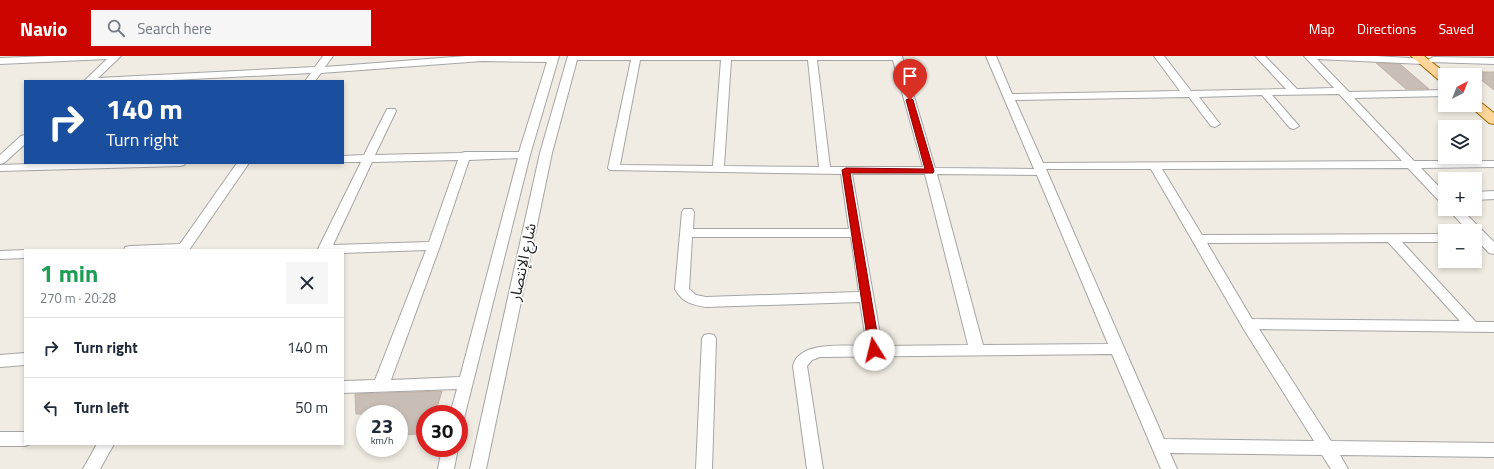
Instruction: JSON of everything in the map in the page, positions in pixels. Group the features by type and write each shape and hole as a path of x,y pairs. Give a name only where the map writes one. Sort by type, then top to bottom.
{"main road":[{"path":"1425,58 1440,68"},
{"path":"1425,58 1438,72"},
{"path":"1482,100 1494,110"},
{"path":"1482,110 1494,120"}],"street":[{"path":"0,60 4,56"},
{"path":"0,60 116,56"},
{"path":"89,80 116,56"},
{"path":"311,80 328,56"},
{"path":"573,56 897,57 930,171 977,350"},
{"name":"شارع الإنتصار","path":"478,469 546,154 573,56"},
{"path":"991,56 1169,469"},
{"path":"1159,56 1215,124"},
{"path":"1260,56 1294,92"},
{"path":"1310,56 1494,61"},
{"path":"1310,56 1438,192"},
{"path":"133,80 174,79 319,70 427,58 554,57"},
{"name":"شارع الإنتصار","path":"460,405 524,155 554,57"},
{"path":"636,57 614,168 930,171 1154,165 1494,164"},
{"path":"718,169 726,57"},
{"path":"812,57 825,170"},
{"path":"1009,97 1294,92 1438,93"},
{"path":"1265,93 1294,126"},
{"path":"324,249 391,111"},
{"path":"0,160 24,139"},
{"path":"381,385 434,246 465,155"},
{"path":"344,159 465,155 524,155"},
{"path":"0,168 129,164"},
{"path":"182,249 243,164"},
{"path":"1154,165 1248,324 1340,469"},
{"path":"846,170 874,350"},
{"path":"1482,196 1494,195"},
{"path":"688,212 682,289 687,297 693,300 706,302 866,297"},
{"path":"1460,216 1467,224"},
{"path":"687,234 856,233"},
{"path":"1391,238 1473,327"},
{"path":"1197,240 1438,238"},
{"path":"1482,240 1494,250"},
{"path":"344,249 434,246"},
{"path":"0,255 24,254"},
{"path":"1248,324 1494,327"},
{"path":"704,469 709,339"},
{"path":"814,469 800,370 801,362 807,356 815,352 874,350 1117,349"},
{"path":"0,361 24,359"},
{"path":"344,387 465,383"},
{"path":"0,440 24,439"},
{"path":"91,469 105,445"},
{"path":"1159,446 1494,450"},
{"path":"446,469 448,457"}],"building":[{"path":"1376,63 1400,64 1429,89 1406,89"},
{"path":"1482,72 1494,72 1494,90 1482,81"},
{"path":"442,391 438,405 416,405 416,434 408,435 408,405 356,405 356,414 355,394"}],"route":[{"path":"874,350 846,170 930,171 910,100"}]}
